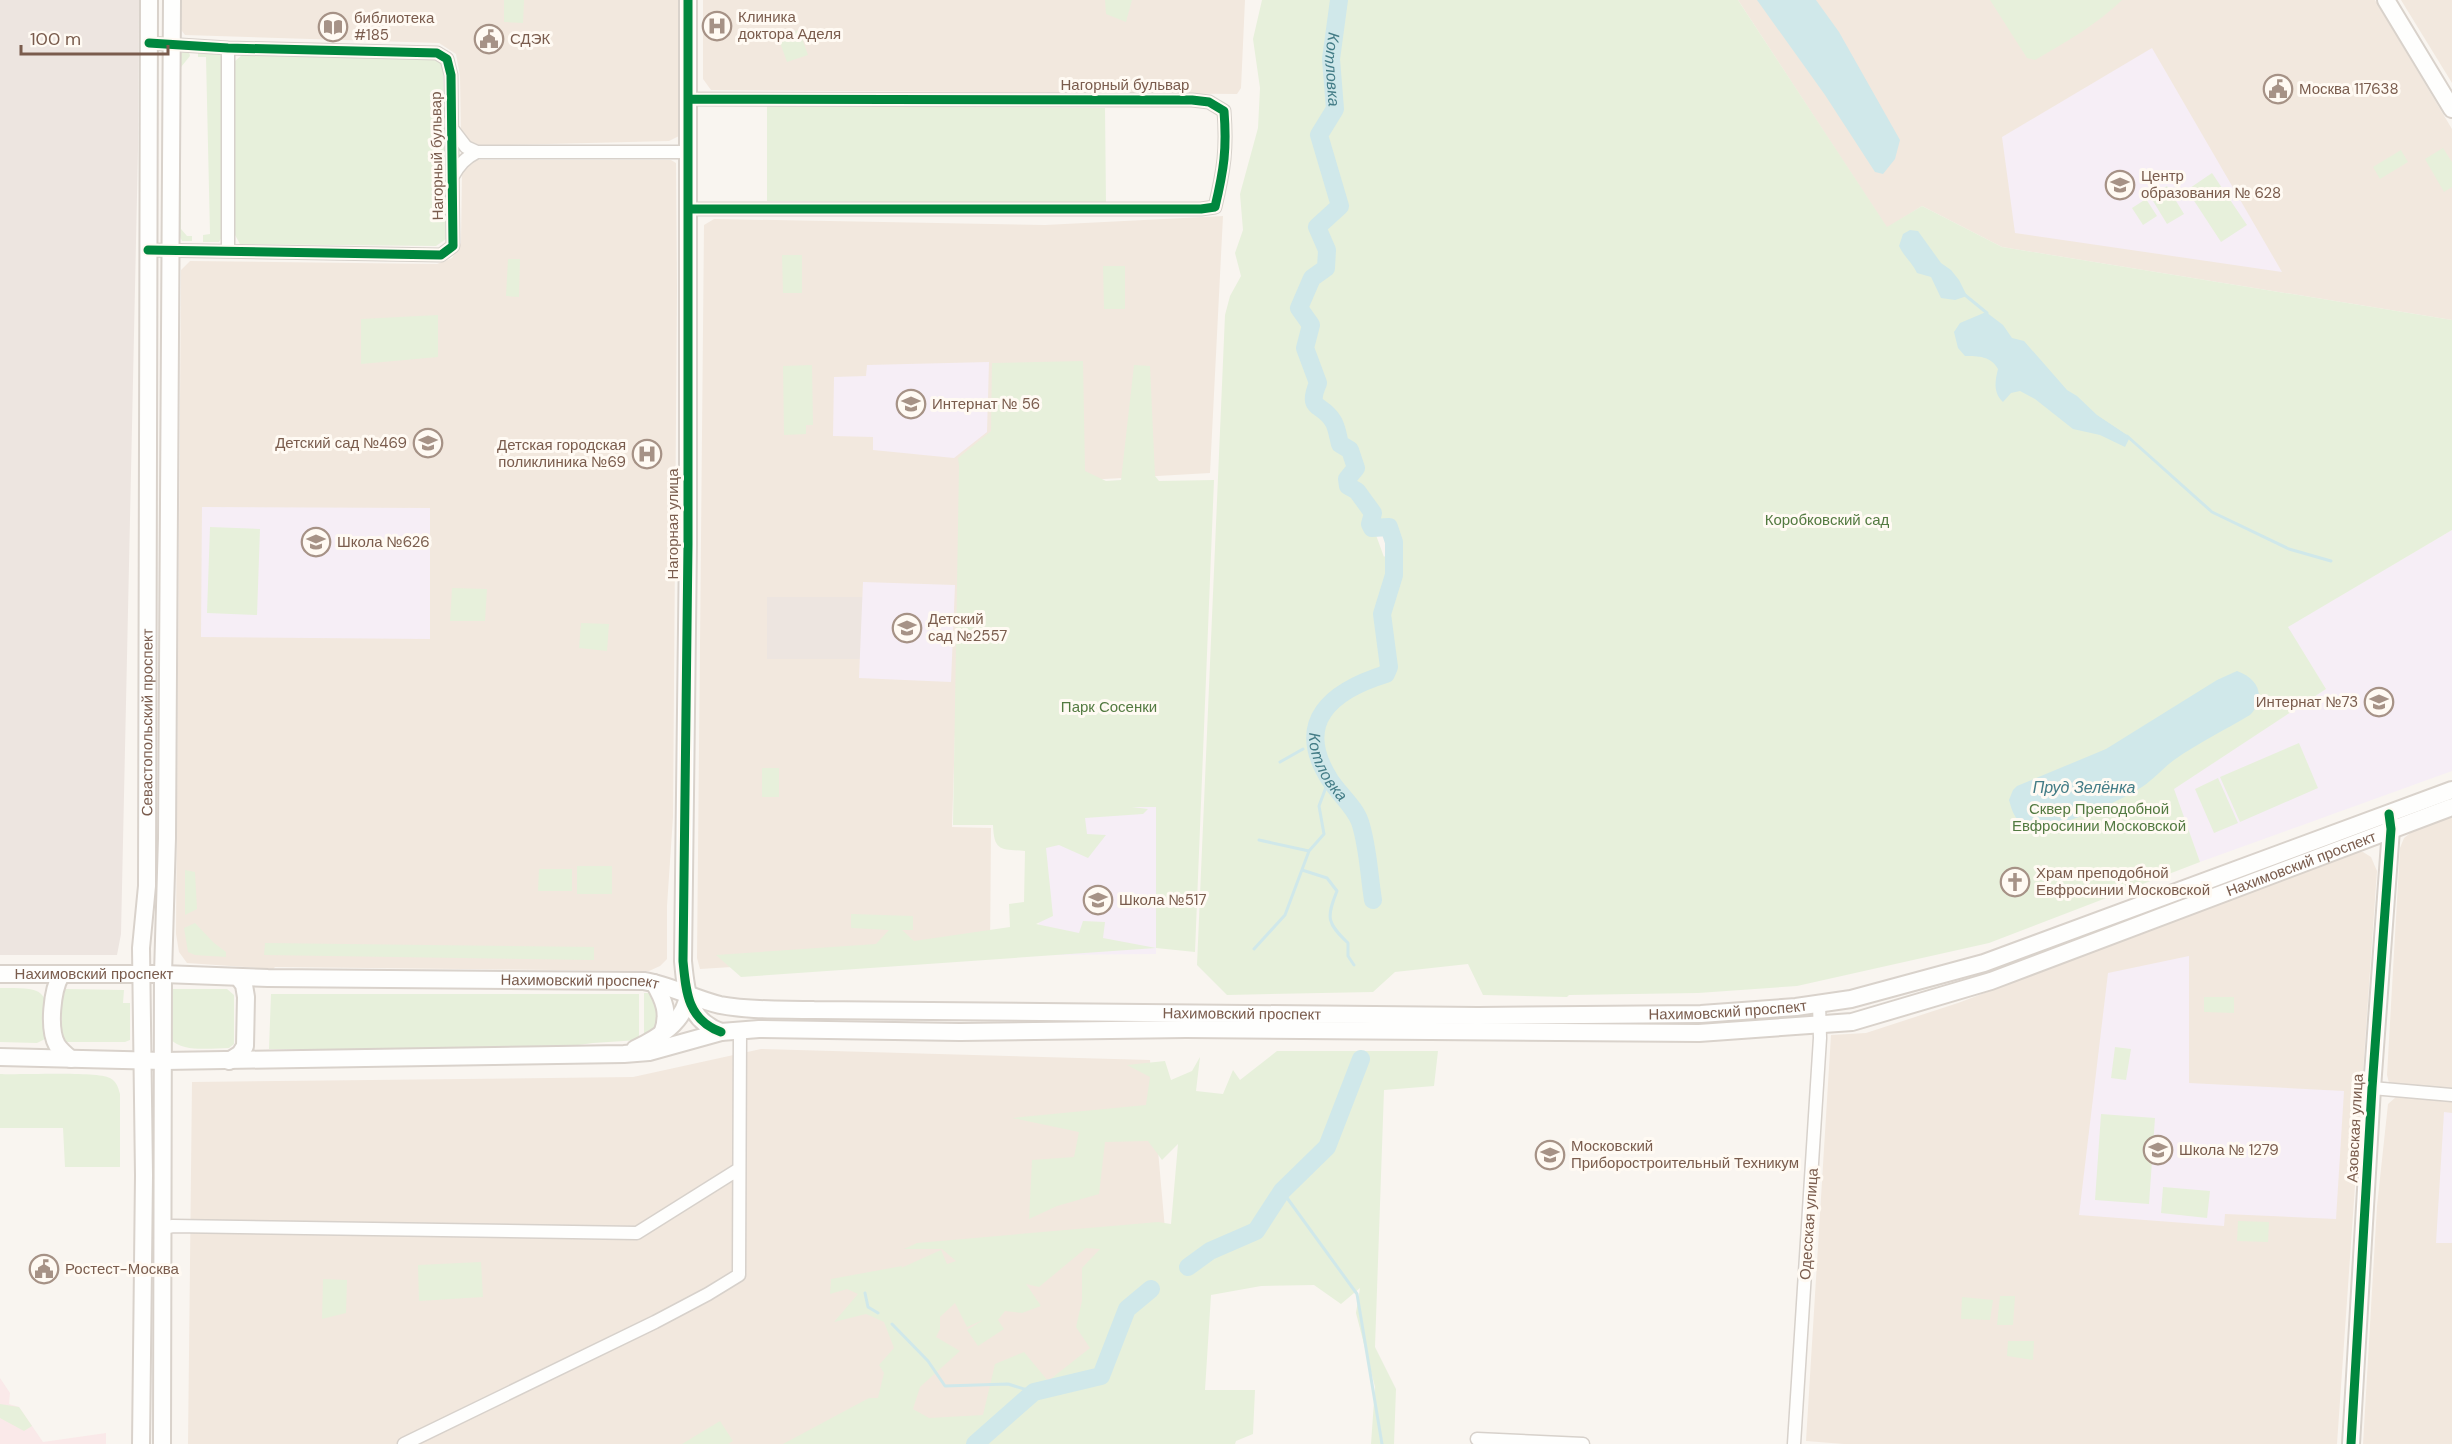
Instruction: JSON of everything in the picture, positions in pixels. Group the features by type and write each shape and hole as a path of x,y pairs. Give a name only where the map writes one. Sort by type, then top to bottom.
{"main road":[{"name":"Севастопольский проспект","path":"141,1444 143,1061 141,974 147,886 149,0"},
{"name":"Севастопольский проспект","path":"162,1444 163,974 167,838 172,0"},
{"name":"Нагорная улица","path":"688,0 683,961 688,995 693,1010 707,1027 721,1032"},
{"path":"2386,0 2452,109"},
{"name":"Нахимовский проспект","path":"0,1057 164,1061 624,1054 649,1052 721,1032 740,1030 960,1032 1186,1029 1699,1033 1852,1022 1991,981 2390,822 2452,790"},
{"name":"Нахимовский проспект","path":"0,974 163,974 268,978 655,983 729,1006 814,1010 1490,1016 1701,1014 1819,1004 1862,996 1984,963 2390,822 2452,807"},
{"name":"Азовская улица","path":"2351,1444 2390,822"},
{"path":"662,1034 666,1008 655,983 674,974 683,961"},
{"path":"683,961 692,991 721,1000 729,1006"},
{"path":"61,975 53,994 53,1032 56,1044 71,1059"},
{"path":"229,1060 240,1054 245,1046 246,997 244,985 238,977"},
{"path":"264,1060 258,1056 255,1049 257,991 268,978"},
{"path":"662,1034 680,1016 687,1003 688,995"},
{"name":"Нахимовский проспект","path":"624,1054 662,1034"}],"street":[{"name":"Нагорный бульвар","path":"148,250 441,255 453,246 451,75 447,59 437,53 228,48 149,43"},
{"path":"228,48 228,251"},
{"name":"Нагорный бульвар","path":"688,99 1192,100 1209,102 1224,111 1227,145 1215,207 1201,209 688,209"},
{"name":"Нагорный бульвар","path":"452,129 466,147 477,152"},
{"name":"Нагорный бульвар","path":"453,177 458,166 477,152"},
{"path":"477,152 688,152"},
{"name":"Одесская улица","path":"1794,1444 1810,1211 1820,1025 1819,1004"},
{"path":"404,1444 655,1322 739,1275 740,1030"},
{"path":"2372,1088 2452,1095"},
{"path":"163,1228 173,1226 637,1233 739,1169"},
{"path":"1477,1439 1583,1444"}],"shaded area":[{"path":"0,0 139,0 138,150 121,934 117,955 0,955"},
{"path":"179,0 681,0 679,136 669,141 467,146 461,138 460,76 456,54 439,43 185,35 179,27"},
{"path":"703,0 1245,0 1241,88 1237,94 711,90 703,79"},
{"path":"1738,0 2375,0 2452,129 2452,320 2002,247 1922,206 1887,228"},
{"path":"2401,0 2452,0 2452,83"},
{"name":"Центр образования № 628","path":"2152,48 2282,272 2015,233 2002,137"},
{"path":"472,160 671,160 676,163 673,817 667,906 667,959 660,966 649,971 275,967 273,969 187,963 179,952 176,934 181,270 190,261 437,264 452,258 461,243 462,172"},
{"path":"1223,216 1210,473 963,487 952,827 991,828 990,953 953,953 700,969 697,958 704,225 714,219 1045,225"},
{"name":"Интернат № 56","path":"989,362 987,432 954,458 873,450 873,437 833,436 834,377 866,376 867,365"},
{"name":"Школа №626","path":"202,507 430,508 430,639 201,637"},
{"name":"Интернат №73","path":"2452,530 2452,771 2200,862 2173,789 2326,689 2287,627"},
{"name":"Детский сад №2557","path":"863,582 955,585 951,682 859,678"},
{"path":"767,597 863,597 860,659 767,659"},
{"name":"Школа №517","path":"1039,807 1156,807 1156,954 1039,955"},
{"path":"2452,816 2452,1090 2396,1087 2389,1083 2387,1075 2400,848 2404,838 2413,831"},
{"path":"2356,852 2363,852 2371,857 2377,871 2337,1444 1844,1444 1806,1441 1831,1035 1866,1033 1958,1003"},
{"name":"Школа № 1279","path":"2189,956 2189,1083 2344,1091 2336,1219 2225,1214 2224,1226 2079,1215 2108,973"},
{"path":"761,1049 1150,1060 1184,1444 188,1444 192,1082 633,1077"},
{"path":"2396,1097 2452,1102 2452,1444 2363,1444 2377,1206 2388,1104"},
{"path":"2444,1112 2452,1113 2452,1243 2436,1243"},
{"path":"0,1378 10,1393 9,1404 19,1407 43,1442 106,1433 106,1444 0,1444"}],"green space":[{"path":"504,0 524,0 523,23 504,22"},
{"path":"1105,0 1132,0 1126,22 1106,14"},
{"path":"1262,0 1738,0 1887,227 1922,206 2002,247 2452,320 2452,530 2288,627 2326,689 2174,789 2200,862 1989,943 1797,986 1698,993 1569,995 1567,997 1483,995 1468,964 1395,972 1373,992 1227,995 1197,965 1225,315 1230,296 1241,276 1235,253 1243,230 1240,194 1258,128 1260,88 1253,39","holes":["1390,526 1396,542 1384,557 1373,527"]},
{"path":"1990,0 2122,0 2091,25 2035,60 2027,58"},
{"path":"799,30 808,55 787,62 778,37"},
{"path":"189,52 190,56 181,67 181,229 187,236 192,236 192,241 182,241 180,237 178,55"},
{"path":"198,52 220,53 223,57 222,237 219,242 203,242 203,235 210,234 206,57 198,57"},
{"path":"242,55 436,59 443,66 446,239 436,246 240,244 235,235 235,61"},
{"path":"767,106 1105,108 1106,204 767,201"},
{"path":"2443,148 2452,162 2452,187 2444,192 2425,159"},
{"path":"2401,150 2408,162 2380,179 2373,167"},
{"path":"2212,173 2247,225 2221,242 2187,190"},
{"path":"2167,186 2184,214 2167,224 2150,196"},
{"path":"2146,199 2157,216 2143,225 2132,208"},
{"path":"782,255 802,255 802,293 783,293"},
{"path":"508,259 520,259 519,297 506,296"},
{"path":"1103,266 1125,266 1125,309 1104,309"},
{"path":"438,315 438,357 361,364 361,319"},
{"name":"Парк Сосенки","path":"1083,361 1085,471 1106,481 1121,480 1134,365 1150,366 1155,476 1159,481 1214,480 1195,952 1156,948 741,977 716,955 876,944 889,930 851,928 851,914 913,916 913,930 902,930 914,941 1010,927 1009,904 1024,902 1025,851 1005,849 997,845 993,825 953,825 958,458 991,431 992,363","holes":["1132,807 1156,807 1156,948 1103,938 1105,922 1083,921 1079,933 1036,924 1053,916 1046,848 1059,845 1088,858 1106,835 1087,834 1085,818 1143,814 1148,809"]},
{"path":"812,365 813,425 806,425 806,434 784,435 783,366"},
{"path":"210,527 260,529 257,615 207,613"},
{"path":"452,588 487,589 485,621 450,621"},
{"path":"581,623 609,624 607,651 579,648"},
{"path":"2299,743 2318,788 2240,822 2220,777"},
{"path":"762,768 779,768 779,797 762,797"},
{"path":"2218,778 2238,823 2214,833 2195,789"},
{"path":"577,866 612,866 612,894 577,894"},
{"path":"539,869 572,869 572,891 538,891"},
{"path":"185,870 195,872 197,909 185,915"},
{"path":"195,923 226,952 226,957 195,955 188,952 184,928"},
{"path":"265,943 594,947 594,960 264,955"},
{"path":"0,988 28,989 42,995 47,1010 47,1038 37,1043 0,1042"},
{"path":"66,989 124,990 123,1003 130,1003 130,1040 125,1042 65,1042 62,1034 62,992"},
{"path":"168,989 227,989 234,995 234,1044 229,1048 198,1049 183,1046 170,1039"},
{"path":"644,993 650,993 655,1000 659,1026 644,1037"},
{"path":"271,994 639,994 639,1040 543,1050 269,1049"},
{"path":"2204,997 2234,997 2234,1013 2204,1012"},
{"path":"2115,1047 2131,1049 2126,1080 2111,1078"},
{"path":"1277,1051 1438,1051 1434,1086 1384,1090 1375,1347 1396,1389 1394,1444 1371,1444 1375,1387 1356,1313 1360,1288 1341,1304 1314,1285 1261,1286 1211,1295 1205,1390 1255,1390 1253,1434 1236,1441 1235,1444 783,1444 869,1398 878,1398 884,1373 879,1365 894,1348 884,1322 866,1314 834,1322 858,1294 847,1289 830,1294 831,1279 902,1266 901,1268 941,1250 947,1264 956,1261 942,1249 904,1249 917,1243 1158,1222 1171,1224 1178,1144 1162,1160 1148,1141 1105,1142 1099,1194 1057,1206 1029,1219 1032,1160 1074,1157 1079,1132 1012,1118 1146,1105 1150,1077 1127,1065 1165,1061 1171,1080 1192,1071 1200,1057 1196,1091 1223,1094 1233,1070 1240,1080","holes":["1086,1248 1100,1249 1082,1268 1082,1301 1076,1327 1090,1348 1048,1381 1024,1352 995,1364 983,1415 929,1418 913,1409 920,1387 960,1351 936,1337 940,1329 940,1317 955,1303 967,1327 983,1320 967,1330 978,1346 1004,1329 998,1320 1005,1311 1022,1313 1041,1306 1026,1284 1039,1287"]},
{"path":"0,1074 90,1075 110,1078 117,1085 120,1094 120,1167 65,1167 63,1128 0,1128"},
{"path":"2101,1114 2155,1118 2149,1204 2095,1200"},
{"path":"2163,1187 2210,1191 2207,1218 2161,1213"},
{"path":"2238,1221 2269,1222 2268,1242 2237,1241"},
{"path":"481,1262 483,1297 419,1301 418,1265"},
{"path":"323,1279 347,1280 346,1313 322,1319"},
{"path":"2000,1296 2015,1296 2013,1325 1997,1325"},
{"path":"1962,1297 1993,1300 1990,1320 1961,1319"},
{"path":"2008,1341 2034,1341 2033,1360 2007,1356"},
{"path":"0,1404 19,1407 32,1426 24,1431 0,1418"},
{"path":"720,1421 733,1441 728,1444 682,1444"}],"water":[{"path":"1757,0 1816,0 1839,32 1900,140 1895,159 1883,174 1875,172 1825,95"},
{"path":"1910,230 1918,231 1941,263 1959,280 1967,296 1955,300 1941,298 1931,277 1917,273 1899,246 1903,234"},
{"path":"1986,312 2003,325 2012,338 2024,341 2067,390 2097,415 2130,437 2125,447 2100,435 2073,429 2035,399 2020,391 2011,393 2003,402 1996,391 1998,369 1992,361 1975,356 1965,356 1958,348 1954,332 1960,323"},
{"name":"Пруд Зелёнка","path":"2237,671 2250,678 2258,689 2258,702 2250,715 2183,754 2142,787 2085,815 2051,826 2026,826 2013,812 2009,800 2017,786 2106,749 2217,680"}],"waterway":[{"name":"Котловка","path":"1339,0 1331,59 1335,109 1319,135 1340,206 1317,227 1327,250 1326,268 1312,278 1299,308 1311,325 1305,348 1318,383 1315,403 1333,421 1340,444 1350,450 1356,468 1347,479 1348,486 1357,491 1373,513 1370,524 1372,528 1389,527 1394,542 1394,575 1382,614 1389,667 1386,674 1366,681 1334,700 1317,725 1315,741 1330,780 1360,822 1367,851 1373,900"},
{"path":"1965,295 1987,313"},
{"path":"2127,436 2212,512 2289,549 2331,561"},
{"name":"Котловка","path":"1310,745 1314,743"},
{"path":"1280,762 1303,749"},
{"path":"1254,949 1285,915 1309,851 1324,834 1319,806 1329,779"},
{"path":"1259,840 1309,851"},
{"path":"1302,870 1327,878 1337,891 1330,914 1332,925 1348,943 1348,956 1354,965"},
{"name":"Котловка","path":"1188,1267 1210,1251 1256,1231 1282,1191 1327,1147 1361,1059"},
{"path":"1282,1191 1357,1294 1382,1444"},
{"name":"Котловка","path":"975,1444 1034,1392 1101,1376 1127,1309 1151,1289"},
{"path":"865,1293 868,1307 878,1313"},
{"path":"892,1324 928,1361 945,1386 1008,1384 1034,1392"}],"cycle path":[{"path":"688,0 688,544 683,961 688,994 695,1013 710,1027 721,1032"},
{"path":"148,250 441,255 453,246 451,75 447,59 437,53 228,48 149,43"},
{"path":"688,99 1192,100 1209,102 1224,111 1225,137 1223,170 1215,207 1201,209 689,209"},
{"path":"2351,1444 2372,1088 2391,829 2389,814"}],"place":[{"name":"Клиника доктора Аделя","path":"717,26"},
{"name":"библиотека #185","path":"333,27"},
{"name":"СДЭК","path":"489,39"},
{"name":"Москва 117638","path":"2278,89"},
{"name":"Центр образования № 628","path":"2120,185"},
{"name":"Интернат № 56","path":"911,404"},
{"name":"Детский сад №469","path":"428,443"},
{"name":"Детская городская поликлиника №69","path":"647,454"},
{"name":"Школа №626","path":"316,542"},
{"name":"Детский сад №2557","path":"907,628"},
{"name":"Интернат №73","path":"2379,702"},
{"name":"Храм преподобной Евфросинии Московской","path":"2015,882"},
{"name":"Школа №517","path":"1098,900"},
{"name":"Школа № 1279","path":"2158,1150"},
{"name":"Московский Приборостроительный Техникум","path":"1550,1155"},
{"name":"Ростест-Москва","path":"44,1269"}],"park label":[{"name":"Коробковский сад","path":"1827,520"},
{"name":"Сквер Преподобной Евфросинии Московской","path":"2099,818"}]}
